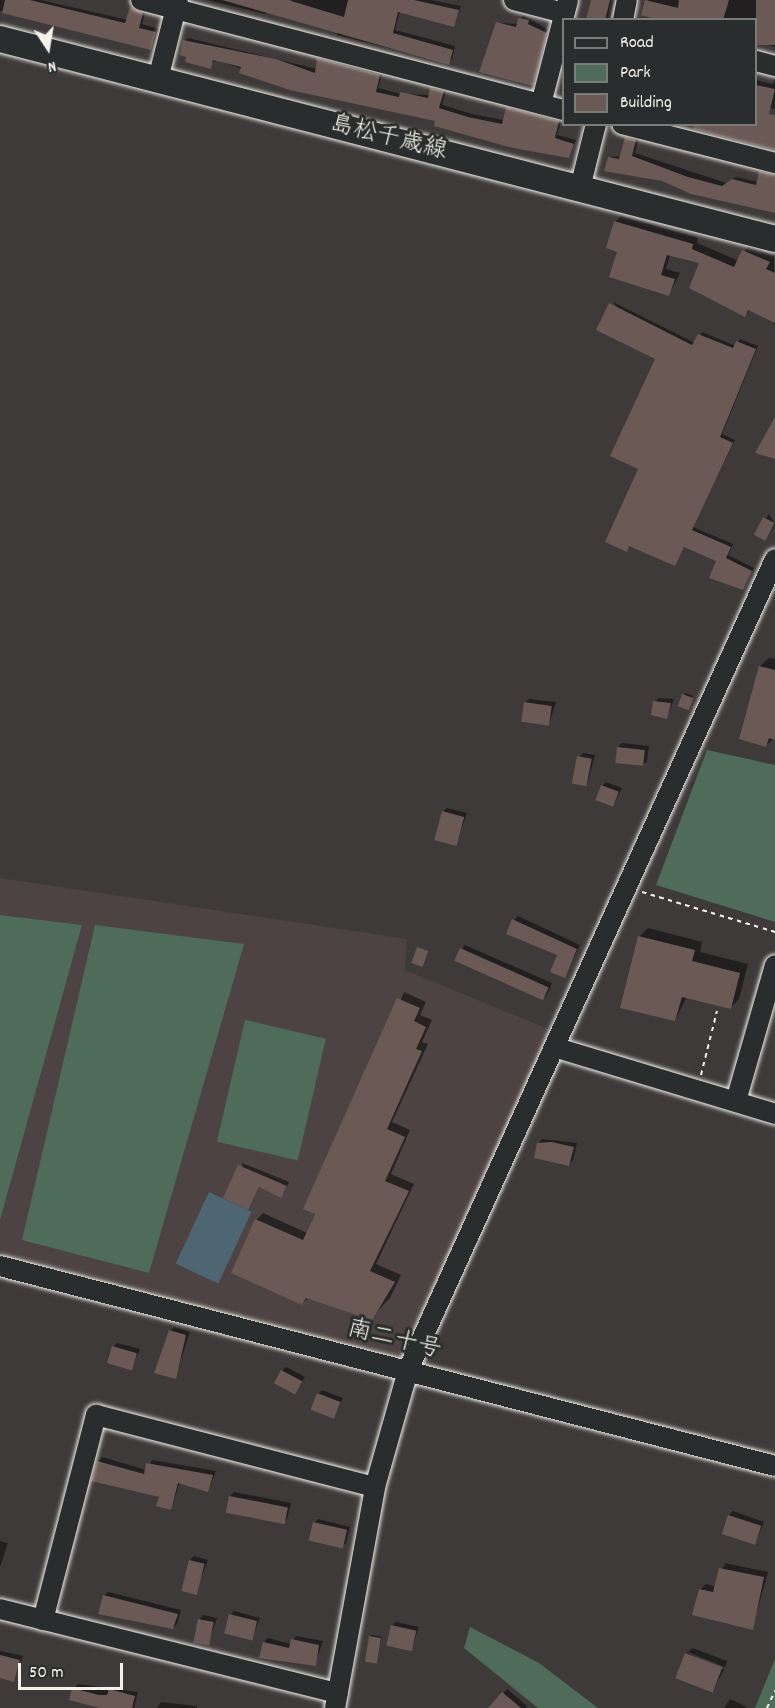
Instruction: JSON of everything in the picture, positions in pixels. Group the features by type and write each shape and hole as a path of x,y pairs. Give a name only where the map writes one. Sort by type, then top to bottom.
{"main road":[{"name":"島松千歳線","path":"0,39 775,239"}],"street":[{"path":"141,0 176,4 562,109"},
{"path":"514,0 566,6"},
{"path":"623,18 627,0"},
{"path":"158,79 176,4"},
{"path":"541,104 562,22"},
{"path":"757,61 775,66"},
{"path":"580,188 596,126"},
{"path":"630,126 775,164"},
{"path":"0,1609 337,1700 375,1487 408,1370 557,1048 775,559"},
{"path":"736,1101 775,965"},
{"path":"557,1048 775,1114"},
{"name":"南二十号","path":"0,1266 775,1466"},
{"path":"44,1620 96,1415 375,1487"}],"path":[{"path":"628,888 775,932"},
{"path":"698,1089 717,1011"},
{"path":"767,1708 775,1691"}],"shaded area":[{"path":"0,878 407,939 405,970 551,1030 404,1357 0,1252"}],"green space":[{"path":"707,750 775,765 775,922 656,885"},
{"path":"0,915 82,925 0,1220"},
{"path":"95,925 244,944 149,1273 22,1240"},
{"path":"245,1020 326,1039 298,1160 217,1142"},
{"path":"470,1627 539,1663 598,1708 538,1708 464,1648"},
{"path":"775,1659 775,1708 755,1708"}],"water":[{"path":"209,1192 252,1212 218,1283 176,1264"}],"building":[{"path":"5,0 30,0 125,23 130,7 143,13 139,28 156,32 151,50 2,13"},
{"path":"222,0 288,0 344,17 348,0 414,0 459,10 454,27 398,12 393,33 453,50 449,65"},
{"path":"591,0 610,0 606,18 586,18"},
{"path":"645,0 678,8 679,0 729,0 724,18 652,18 641,15"},
{"path":"756,0 775,0 775,45 757,45"},
{"path":"518,18 529,20 528,24 547,33 533,86 479,72 496,22 516,27"},
{"path":"183,40 276,59 315,73 317,58 380,75 376,92 399,97 400,92 428,98 430,88 444,91 439,108 468,117 502,124 506,107 559,121 555,138 574,144 569,158 513,148 434,126 435,121 290,90 239,73 241,67 213,60 211,69 185,62 186,57 180,55"},
{"path":"757,85 775,89 769,114 775,115 775,150 693,129 694,126 757,126"},
{"path":"625,137 636,140 632,156 688,177 722,186 732,179 756,185 759,171 775,175 775,213 691,194 662,181 604,171 608,157 619,159"},
{"path":"614,221 693,244 692,249 734,267 742,250 770,262 766,269 775,273 775,323 748,310 745,317 689,288 699,263 667,255 661,275 675,279 669,296 609,277 617,252 606,248"},
{"path":"609,303 692,345 698,334 733,348 736,341 756,349 720,437 733,443 692,530 731,547 726,558 752,571 743,590 709,578 716,561 684,547 675,566 629,546 627,552 605,542 638,469 610,456 655,359 596,330"},
{"path":"775,417 775,459 755,453"},
{"path":"763,517 775,523 766,541 754,535"},
{"path":"759,666 775,670 775,740 769,738 766,747 739,739"},
{"path":"682,694 693,698 689,710 678,706"},
{"path":"653,701 671,703 667,719 651,715"},
{"path":"524,702 552,706 549,726 521,722"},
{"path":"617,747 645,750 643,766 615,763"},
{"path":"577,756 592,759 586,786 572,783"},
{"path":"601,785 619,792 613,807 595,800"},
{"path":"442,811 464,817 456,846 434,840"},
{"path":"512,919 577,949 565,978 550,972 557,955 506,934"},
{"path":"638,936 695,950 692,961 740,973 731,1009 682,997 675,1021 620,1008"},
{"path":"417,947 428,951 422,967 411,963"},
{"path":"460,948 549,987 543,1000 454,961"},
{"path":"397,998 420,1008 414,1021 426,1027 416,1049 422,1051 387,1129 405,1137 385,1181 409,1191 370,1271 395,1282 372,1320 306,1298 302,1305 231,1273 255,1219 303,1240 315,1214 303,1209"},
{"path":"552,1142 574,1147 569,1166 534,1158 537,1143"},
{"path":"238,1165 287,1186 281,1198 259,1187 248,1210 223,1198"},
{"path":"169,1330 186,1335 176,1379 154,1373"},
{"path":"112,1346 137,1353 132,1370 107,1363"},
{"path":"281,1370 302,1381 295,1395 274,1383"},
{"path":"317,1393 340,1402 334,1419 311,1410"},
{"path":"97,1461 144,1474 146,1463 213,1475 208,1492 178,1483 171,1510 156,1506 159,1497 91,1481"},
{"path":"229,1496 288,1507 285,1524 226,1513"},
{"path":"728,1515 761,1526 755,1545 722,1534"},
{"path":"313,1522 347,1530 343,1548 309,1541"},
{"path":"189,1560 205,1564 197,1595 181,1591"},
{"path":"719,1568 764,1577 753,1630 692,1615 699,1589 713,1592"},
{"path":"103,1595 178,1614 173,1629 98,1614"},
{"path":"229,1614 257,1621 252,1640 224,1633"},
{"path":"198,1619 214,1622 209,1646 193,1643"},
{"path":"391,1625 416,1631 412,1651 386,1645"},
{"path":"369,1636 381,1638 377,1664 365,1662"},
{"path":"291,1639 319,1645 316,1666 259,1658 263,1642 289,1648"},
{"path":"685,1653 722,1667 713,1693 675,1678"},
{"path":"0,1655 20,1660 14,1682 0,1678"},
{"path":"72,1688 99,1695 107,1695 109,1689 135,1696 132,1708 100,1708 69,1700"},
{"path":"502,1692 521,1708 488,1708"}]}
